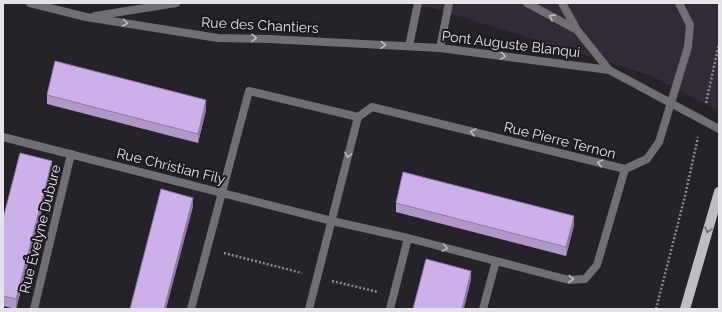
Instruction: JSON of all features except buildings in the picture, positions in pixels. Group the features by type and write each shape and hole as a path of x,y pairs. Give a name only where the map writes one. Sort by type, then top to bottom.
{"main road":[{"path":"686,309 719,192"}],"street":[{"name":"Rue des Chantiers","path":"30,3 86,17 218,38 409,46"},
{"name":"Rue des Chantiers","path":"86,17 176,3"},
{"path":"409,46 418,3"},
{"path":"440,48 449,3"},
{"name":"Pont Auguste Blanqui","path":"527,3 577,30 609,70"},
{"path":"562,3 577,30"},
{"path":"625,169 647,159 658,142 688,47 690,25 679,3"},
{"name":"Pont Auguste Blanqui","path":"409,46 440,48 609,70 719,129"},
{"path":"191,309 249,91 358,117 309,309"},
{"name":"Rue Pierre Ternon","path":"332,221 408,238 569,280 585,279 597,265 625,169 372,107 358,117"},
{"name":"Rue Christian Fily","path":"3,137 332,221"},
{"name":"Rue Évelyne Dubure","path":"34,309 72,154"},
{"path":"390,309 408,238"},
{"path":"483,309 496,261"}],"path":[{"path":"706,105 719,44"},
{"path":"656,309 699,135"}],"shaded area":[{"path":"403,3 719,3 719,111 652,76 432,8"}]}
